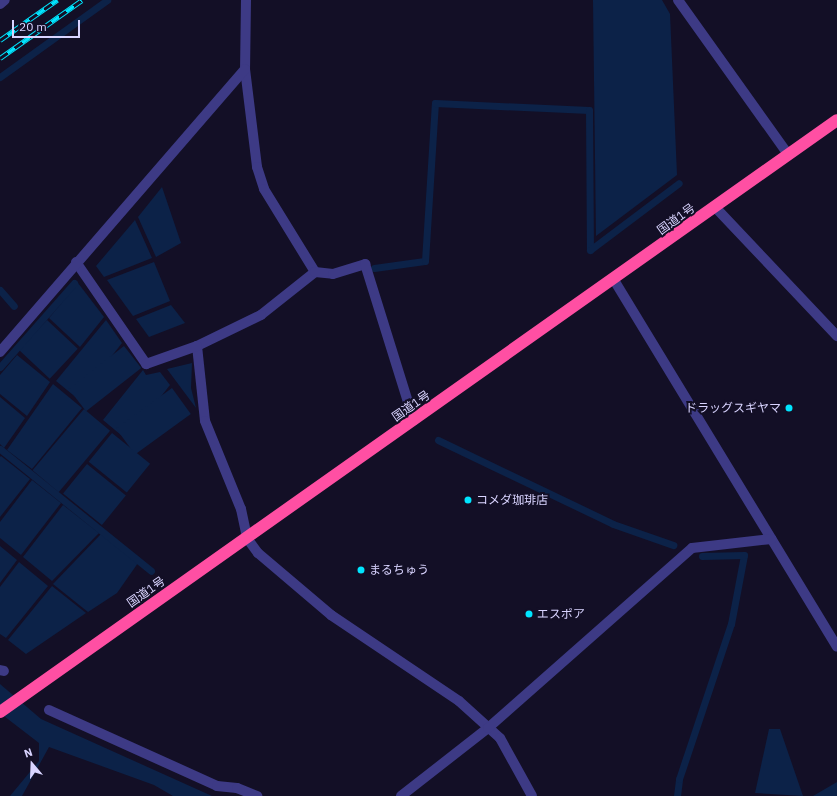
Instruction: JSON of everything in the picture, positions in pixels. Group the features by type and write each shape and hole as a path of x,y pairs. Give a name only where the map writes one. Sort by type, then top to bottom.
{"highway":[{"name":"国道1号","path":"0,712 614,280 837,120"}],"street":[{"path":"0,4 5,0"},
{"path":"246,0 245,69 257,167 264,189 315,272"},
{"path":"678,0 788,154"},
{"path":"0,352 76,262 245,69"},
{"path":"715,208 837,336"},
{"path":"76,262 146,364 197,346 261,315 315,272 333,274 365,264 414,421"},
{"path":"614,280 837,647"},
{"path":"197,346 205,421 241,508 247,538 258,553 331,615 459,702 500,738 532,796"},
{"path":"401,796 488,728 692,548 771,539"},
{"path":"49,710 216,786 237,788 257,796"}],"water":[{"path":"593,0 662,0 670,14 677,175 596,236"},
{"path":"162,187 181,243 156,257 138,217"},
{"path":"135,220 152,258 104,277 96,266"},
{"path":"154,262 170,301 133,316 107,280"},
{"path":"78,283 104,317 80,347 49,318"},
{"path":"171,305 185,323 149,337 136,319"},
{"path":"47,320 78,349 50,379 19,350"},
{"path":"106,320 122,343 78,399 56,381"},
{"path":"124,346 141,368 86,411 69,389"},
{"path":"17,355 50,382 27,416 0,394 0,375"},
{"path":"192,363 191,388 196,408 167,369"},
{"path":"143,370 146,375 160,372 170,385 127,440 103,420"},
{"path":"53,384 82,408 32,469 7,450"},
{"path":"172,388 191,414 135,454 116,429"},
{"path":"0,397 25,418 4,448 0,444"},
{"path":"84,409 110,431 59,492 33,470"},
{"path":"112,433 150,464 127,493 89,462"},
{"path":"1,456 30,479 0,517 0,457"},
{"path":"87,464 126,495 102,525 63,494"},
{"path":"32,480 61,503 21,555 0,538 0,522"},
{"path":"63,505 99,533 52,581 23,557"},
{"path":"101,534 138,563 117,593 88,612 53,584"},
{"path":"0,546 17,560 0,583"},
{"path":"19,562 48,586 6,638 0,634 0,587"},
{"path":"52,586 86,613 26,654 8,640"},
{"path":"0,684 41,719 212,796 173,796 154,785 49,747 22,796 10,796 39,761 39,743 0,713"},
{"path":"769,729 780,729 803,796 755,793"},
{"path":"837,782 837,796 813,796"}],"waterway":[{"path":"0,77 107,0"},
{"path":"374,268 425,261 435,103 589,110 590,250 679,183"},
{"path":"0,367 74,283"},
{"path":"0,290 14,306"},
{"path":"438,440 613,524 673,545"},
{"path":"0,449 151,571"},
{"path":"677,796 679,779 731,624 744,555 702,556"}],"railway":[{"path":"0,40 57,0"},
{"path":"0,58 82,0"}],"place":[{"name":"ドラッグスギヤマ","path":"789,408"},
{"name":"コメダ珈琲店","path":"468,500"},
{"name":"まるちゅう","path":"361,570"},
{"name":"エスポア","path":"529,614"}]}
